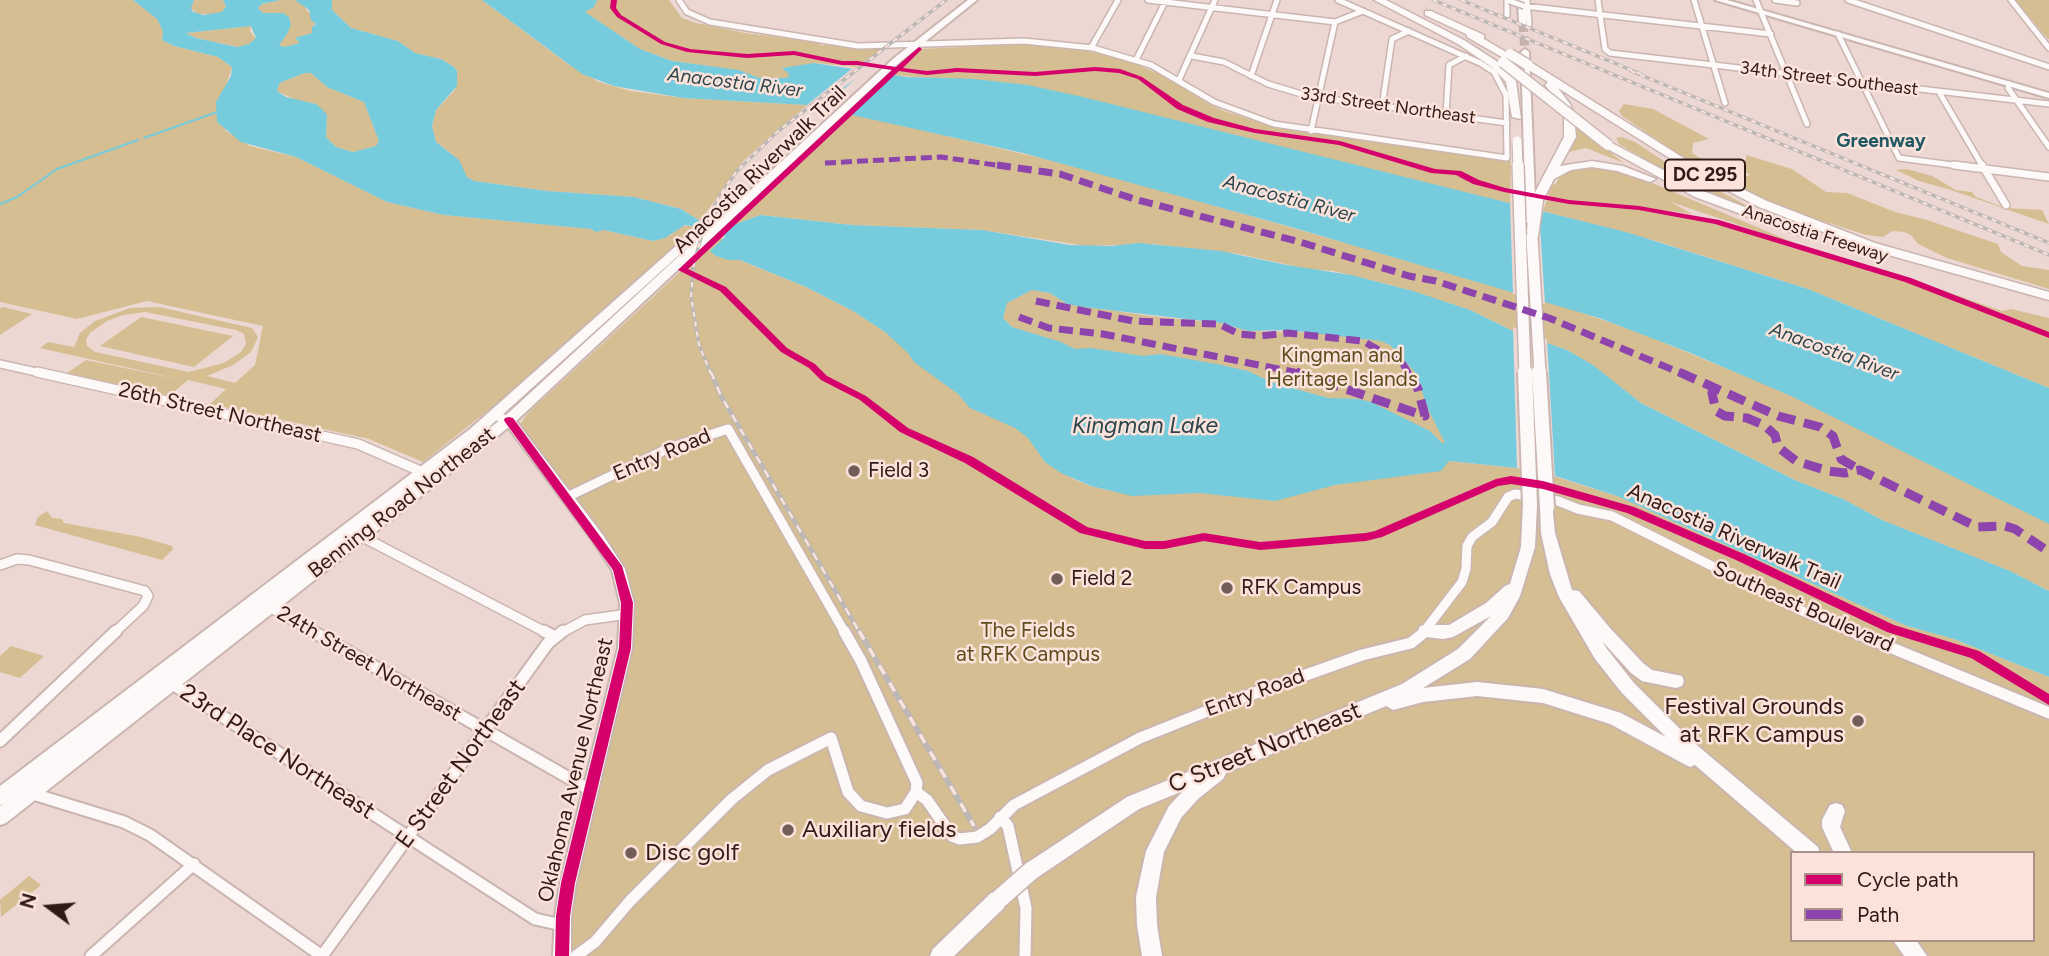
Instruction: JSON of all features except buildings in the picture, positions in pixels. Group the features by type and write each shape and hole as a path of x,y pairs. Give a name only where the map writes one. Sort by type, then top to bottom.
{"highway":[{"name":"Anacostia Freeway","path":"1381,0 1513,55 1608,145 1679,184 1764,220 2049,296"},
{"path":"1381,0 1461,42 1497,66 1511,81 1517,117"},
{"path":"1391,0 1513,55 1554,89 1563,100 1569,115 1569,142 1537,200 1532,237"},
{"name":"Anacostia Freeway","path":"1530,69 1738,193 1898,257 2049,303"},
{"path":"1549,177 1560,169 1576,165 1614,167 1764,220"}],"main road":[{"name":"Benning Road Northeast","path":"0,817 10,790 264,603 502,418 704,233 826,127 901,47 963,0"},
{"name":"Benning Road Northeast","path":"720,219 814,124 891,60 973,0"},
{"path":"1509,0 1518,20 1525,3"},
{"path":"1513,55 1517,117 1522,141 1545,505 1552,555 1567,597 1601,654 1650,712 1732,787 1809,851"},
{"path":"1513,55 1532,237 1545,505"},
{"name":"C Street Northeast","path":"940,956 1031,871 1116,813 1158,791 1219,769 1241,757 1408,689 1464,654 1502,614 1515,592 1528,547 1545,505"},
{"path":"1552,555 1578,601 1637,668 1648,676 1676,681"},
{"path":"1426,631 1453,631 1474,621 1507,593 1522,572"},
{"name":"Benning Road Northeast","path":"10,790 171,683 264,603"},
{"path":"1351,714 1423,695 1453,691 1497,690 1542,696 1586,708 1632,727 1673,748 1732,787"},
{"path":"1152,956 1147,925 1149,876 1159,841 1175,812 1219,769"},
{"path":"1836,811 1831,827 1842,851"},
{"path":"1904,942 1917,956"}],"street":[{"path":"679,0 687,12 712,22 858,46 901,47 1024,41 1091,48 1136,60 1179,80 1203,96 1234,111 1274,124 1507,158 1506,95 1501,80 1491,69 1338,0"},
{"path":"1091,48 1118,0"},
{"path":"1149,0 1335,22 1363,11"},
{"path":"1179,80 1215,0"},
{"path":"1251,76 1277,0"},
{"path":"1509,0 1600,15 1771,34"},
{"path":"1598,0 1600,15"},
{"path":"1694,0 1725,103"},
{"path":"1717,0 2049,96"},
{"path":"1756,0 1807,124"},
{"path":"1775,0 1797,3"},
{"path":"1848,0 2049,66"},
{"path":"2011,0 2049,48"},
{"path":"1136,60 1165,2"},
{"name":"34th Street Southeast","path":"1600,15 1606,51 1610,53 2049,104"},
{"path":"1311,131 1335,22"},
{"path":"1382,107 1392,39 1409,31"},
{"path":"1838,35 1899,158 2049,177"},
{"name":"33rd Street Northeast","path":"1192,56 1224,62 1284,90 1318,98 1507,123"},
{"path":"1446,115 1448,65 1466,56"},
{"path":"2005,83 2049,147"},
{"path":"1939,92 2006,205"},
{"name":"26th Street Northeast","path":"0,364 358,444 429,475"},
{"name":"Oklahoma Avenue Northeast","path":"502,418 567,497 618,569 625,589 628,614 625,648 568,883 562,925 562,956"},
{"name":"Entry Road","path":"567,497 669,447 728,429 861,661 914,774 916,792 927,800 952,836 960,839 977,837 990,829 1000,817 1042,789 1140,738 1230,702 1362,655 1411,643 1426,631 1462,582 1466,569 1467,546 1472,537 1492,522 1508,497 1525,494 1545,505"},
{"name":"Southeast Boulevard","path":"1545,505 1612,516 1802,611 2049,713"},
{"path":"355,533 555,637"},
{"path":"0,565 10,560 26,559 145,591 148,596 143,606 0,741"},
{"name":"24th Street Northeast","path":"264,603 590,790"},
{"name":"E Street Northeast","path":"322,956 555,637 584,620 628,614"},
{"name":"23rd Place Northeast","path":"171,683 535,919 562,925"},
{"path":"576,956 595,942 630,901 749,784 768,770 831,738 848,792 861,806 878,812 896,813 911,803 916,792"},
{"path":"10,790 128,824 162,841 322,956"},
{"path":"1000,817 1008,826 1026,908 1026,956"},
{"path":"91,956 194,864"}],"green space":[{"path":"0,0 133,0 157,19 163,31 162,40 174,46 218,57 232,67 227,83 225,130 250,146 296,157 387,202 444,215 604,230 653,241 671,235 681,226 698,226 505,397 423,462 369,439 210,404 226,389 40,348 48,342 74,347 80,333 95,321 130,308 159,307 252,328 258,337 251,352 233,365 207,376 235,383 255,365 263,326 147,301 77,319 0,302","holes":["145,312 236,330 244,334 246,344 241,352 224,363 189,372 95,352 87,346 86,339 107,321 123,315"]},
{"path":"194,0 223,0 226,6 222,12 215,14 197,14 191,8"},
{"path":"280,0 302,3 316,23 312,27 313,33 295,39 301,43 299,44 284,47 278,45 288,29 268,14 259,12 259,5"},
{"path":"332,0 482,0 568,64 599,82 631,91 683,98 807,105 744,160 700,221 681,209 634,197 547,191 474,181 467,177 452,154 436,142 432,126 436,110 455,90 457,71 454,67 441,59 414,53 398,41 351,28 332,10"},
{"path":"597,0 669,0 682,18 696,23 745,33 819,42 822,46 826,43 883,49 856,67 814,63 787,78 759,78 730,69 672,61 640,49 584,12"},
{"path":"2015,0 2049,0 2049,39 2048,39"},
{"path":"251,26 250,31 256,39 238,47 196,38 186,33"},
{"path":"1051,45 1119,57 1174,80 1205,102 1224,111 1275,127 1511,161 1510,203 954,80 891,75 918,49"},
{"path":"311,73 333,89 364,102 379,141 376,146 353,152 336,147 326,137 327,115 277,91 279,84"},
{"path":"1624,104 1653,109 1709,139 1693,143 1692,153 1728,176 1739,178 1750,175 1736,165 1746,160 1746,155 1792,169 1826,192 1847,193 1895,212 1998,244 2001,252 2022,266 2049,270 2049,289 1947,258 1918,244 1911,235 1904,232 1892,231 1883,237 1866,235 1786,209 1683,157 1622,116 1619,111"},
{"name":"Kingman and Heritage Islands","path":"849,113 1083,168 1545,300 1640,333 1774,388 2049,479 2049,591 2010,571 1882,520 1843,499 1797,481 1641,403 1592,365 1567,350 1513,331 1470,310 1391,285 1333,271 1308,269 1239,254 1152,244 1087,246 982,230 852,225 761,215 728,227"},
{"path":"1574,128 1580,129 1624,163 1586,148 1569,152 1573,145"},
{"path":"1622,137 1757,211 1695,186 1655,165 1619,144 1616,138"},
{"path":"1593,166 1633,175 1809,249 1671,202 1692,214 1640,207 1737,229 1789,247 1890,272 2002,311 2011,309 2049,318 2049,388 1808,289 1656,241 1543,211 1552,184 1555,185 1560,176 1571,169"},
{"path":"1907,169 1932,176 1956,190 1972,192 1976,197 2005,208 2042,210 2049,224 1919,181 1896,170"},
{"name":"RFK Campus","path":"723,232 726,234 722,238 728,260 739,260 806,287 853,311 885,332 973,358 1047,463 1091,486 1111,491 1291,488 1448,461 1517,468 1617,496 1907,626 1954,639 2049,677 2049,956 571,956 570,903 634,638 634,598 622,562 520,424 529,412"},
{"name":"Kingman and Heritage Islands","path":"1032,290 1050,293 1067,304 1221,323 1248,331 1373,334 1390,345 1403,359 1416,364 1429,411 1450,440 1444,444 1317,446 1047,338 1012,327 1003,318 1007,303"},
{"path":"0,308 32,314 0,335"},
{"path":"141,317 233,336 194,367 100,346"},
{"path":"86,360 187,381 169,396 67,373"},
{"path":"47,511 52,518 62,519 64,523 141,537 172,546 173,549 162,560 35,525 38,517"},
{"path":"11,646 44,656 20,678 0,672 0,656"},
{"path":"29,876 41,885 1,917 0,900"}],"water":[{"name":"Kingman Lake","path":"133,0 194,0 191,8 193,12 204,15 222,12 226,6 223,0 280,0 262,4 258,8 263,13 283,13 289,17 291,25 279,45 284,47 300,43 295,38 312,33 312,27 316,24 311,20 309,10 295,0 332,0 332,10 351,28 398,41 415,53 441,59 454,67 457,71 457,86 436,110 432,126 436,142 459,160 467,177 474,181 547,191 634,197 681,209 700,221 728,227 760,215 852,225 982,230 1070,245 1110,246 1139,243 1221,251 1351,275 1413,291 1470,310 1513,331 1567,350 1593,365 1641,403 1797,481 1843,499 1882,520 2010,571 2049,591 2049,677 1954,639 1907,626 1617,496 1555,476 1517,468 1449,461 1441,471 1335,485 1275,501 1199,493 1132,496 1091,486 1061,473 1045,462 1028,438 1015,428 970,408 958,394 914,362 885,332 853,311 806,287 740,260 716,256 710,251 725,237 723,232 685,225 665,238 653,241 604,230 596,232 591,229 444,215 387,202 296,157 241,142 217,122 216,102 231,76 232,67 218,57 174,46 162,40 163,31 157,19","holes":["251,26 256,38 249,44 237,47 196,38 186,33","311,73 327,87 364,102 379,141 376,146 353,152 336,147 326,137 327,115 316,104 286,97 277,91 279,84","1032,290 1050,293 1067,304 1083,307 1221,323 1248,331 1287,330 1381,341 1390,345 1415,372 1429,411 1445,443 1430,431 1371,402 1328,398 1271,382 1248,371 1216,364 1160,354 1143,356 1091,348 1075,349 1012,327 1003,318 1007,303"]},
{"name":"Anacostia River","path":"482,0 597,0 594,7 585,12 640,49 672,61 739,70 759,78 786,78 790,75 782,68 814,63 906,77 974,79 1028,85 1626,232 1808,289 2049,388 2049,524 1791,396 1599,318 1291,227 1023,153 807,105 683,98 614,86 582,74"}],"pier":[{"path":"854,67 893,71 846,116 820,111 857,77 818,108 807,105"},
{"path":"1510,203 1543,211 1540,226 1545,304 1513,294"},
{"path":"1513,327 1547,339 1555,476 1517,468"}],"waterway":[{"path":"144,138 217,112"},
{"path":"0,204 17,197 57,169 138,140"}],"tunnel":[{"path":"1523,23 1525,52"}],"railway":[{"path":"711,374 699,345 691,296 694,263 703,230 719,196 737,171 777,132 946,0"},
{"path":"1433,0 2049,255"},
{"path":"1461,0 1641,74"},
{"path":"1631,71 2049,243"},
{"path":"711,372 721,396 860,633"},
{"path":"859,631 974,826"}],"marked path":[{"path":"825,163 941,157 1060,174 1134,199 1300,242 1409,276 1436,281 1549,318 1778,416 1820,427 1833,436 1841,459 1860,470"},
{"path":"1019,317 1049,328 1103,334 1304,374 1425,416 1418,389 1403,364 1363,341 1288,333 1261,336 1239,334 1219,324 1133,321 1036,301"},
{"path":"1714,386 1712,393 1716,411 1725,416 1747,418 1764,425 1775,435 1778,447 1796,461 1828,471 1845,473 1860,470 1977,527 2005,526 2015,529 2049,552"}],"cycle path":[{"path":"614,0 613,8 619,16 663,43 689,51 747,56 794,53 842,63 927,73 957,70 1035,74 1095,69 1120,71 1140,78 1180,107 1211,120 1255,131 1340,143 1434,171 1458,173 1476,182 1504,190 1569,202 1639,208 1716,222 1908,280 2049,335"},
{"name":"Anacostia Riverwalk Trail","path":"919,49 682,270 723,289 784,350 812,366 824,378 863,398 904,430 969,460 1084,530 1145,545 1164,545 1204,537 1260,546 1366,537 1496,483 1511,480 1543,485 1630,510 1740,557 1891,629 1975,654 2049,700"},
{"path":"509,420 618,569 627,603 625,648 568,883 563,916 562,956"}],"place":[{"name":"Field 3","path":"854,471"},
{"name":"Field 2","path":"1057,579"},
{"name":"RFK Campus","path":"1227,588"},
{"name":"Festival Grounds at RFK Campus","path":"1858,721"},
{"name":"Auxiliary fields","path":"788,830"},
{"name":"Disc golf","path":"631,853"}],"district":[{"name":"Greenway","path":"1881,141"}],"park label":[{"name":"The Fields at RFK Campus","path":"1028,643"}]}
